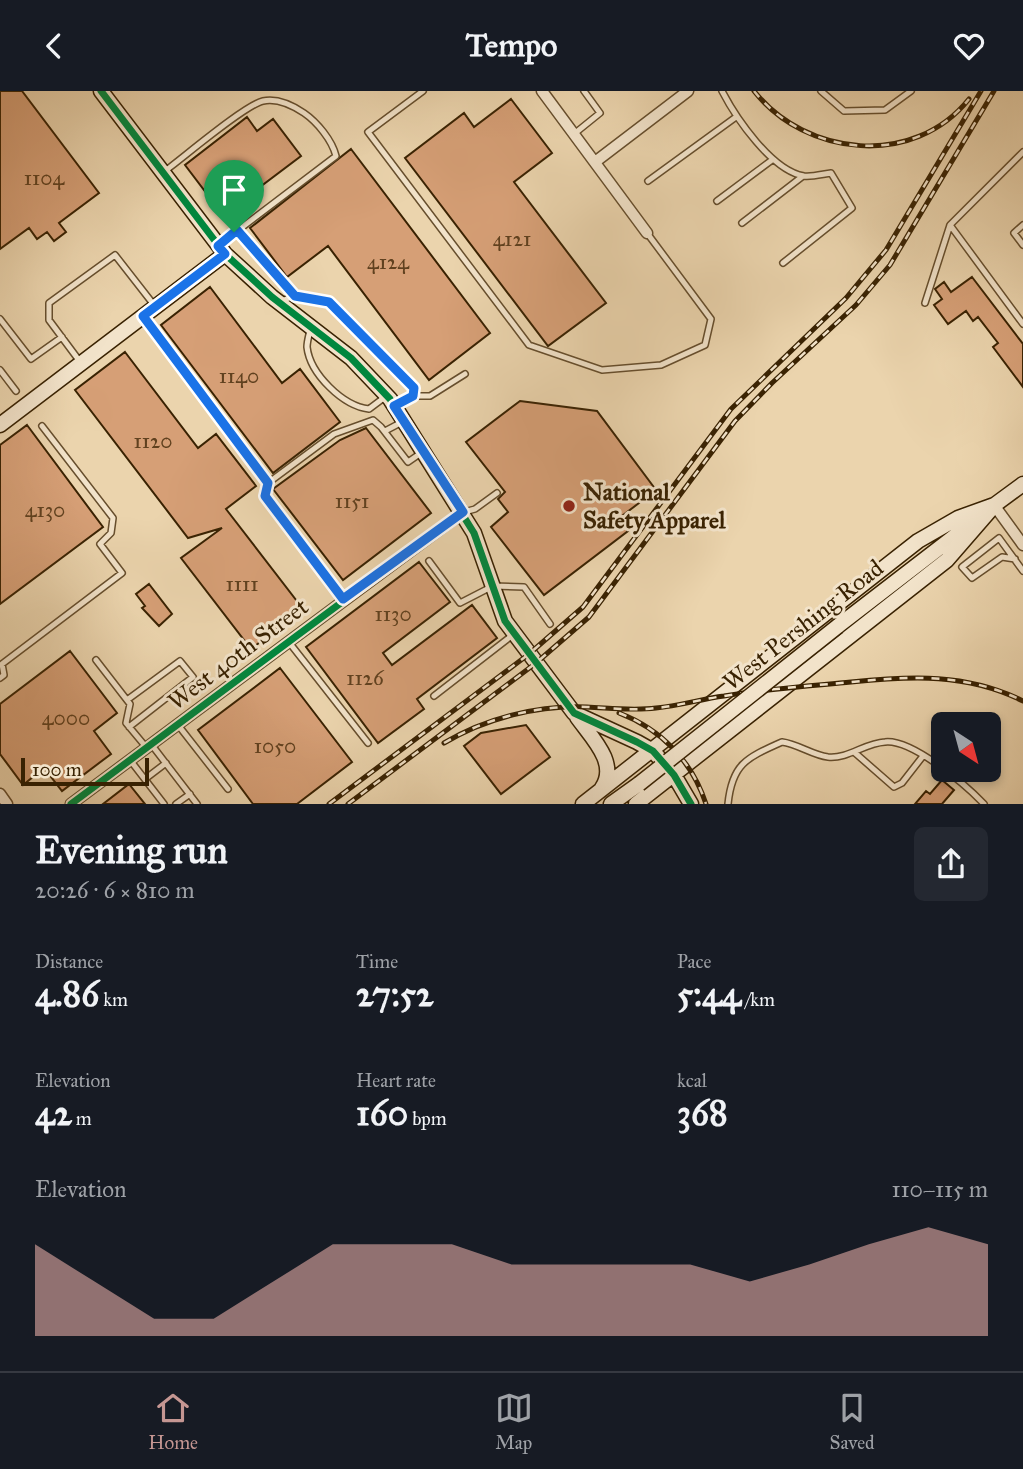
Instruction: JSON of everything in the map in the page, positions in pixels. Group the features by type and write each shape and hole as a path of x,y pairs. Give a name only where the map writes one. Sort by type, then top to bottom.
{"main road":[{"path":"108,94 221,250 278,302 351,358 391,400 463,512 483,551 505,621 574,713 607,764 606,782 599,792"},
{"path":"0,425 156,307 221,250"},
{"name":"West Pershing Road","path":"611,804 838,625 1023,484"},
{"path":"583,804 918,541 958,518 994,505"},
{"path":"636,804 947,560 994,505"},
{"path":"574,713 638,741 653,751 674,775 691,804"}],"street":[{"path":"542,91 647,233"},
{"path":"595,162 688,91"},
{"path":"994,505 1023,545"},
{"name":"West 40th Street","path":"71,804 463,512"},
{"path":"0,794 7,804"}],"lane":[{"path":"423,91 368,132 529,345 602,370 661,365 705,345 711,319 647,233"},
{"path":"574,134 600,113 584,91"},
{"path":"722,91 736,117 772,160 803,176"},
{"path":"821,91 844,111 885,110 911,91"},
{"path":"162,172 246,110 264,100 281,101 297,108 310,117 323,132 336,156 237,230 221,250"},
{"path":"648,181 736,117"},
{"path":"925,303 950,225 1023,152"},
{"path":"717,201 772,160"},
{"path":"742,223 803,176 831,173 852,208 783,263"},
{"path":"950,225 1023,324"},
{"path":"1023,225 1014,233 1023,245"},
{"path":"237,230 295,296"},
{"path":"81,363 49,320 49,303 115,255 156,307"},
{"path":"278,302 295,296 329,302 414,388 413,396"},
{"path":"143,316 268,483"},
{"path":"0,319 31,359 62,337"},
{"path":"311,327 307,347 316,369 339,396 358,408 374,408 391,400 413,396 430,396 465,375"},
{"path":"0,370 16,391"},
{"path":"343,599 265,496 268,483 334,434 373,420 385,431 408,462 424,451"},
{"path":"385,431 404,421"},
{"path":"0,678 4,675 1,663 122,573 100,544 111,533 113,519 42,426"},
{"path":"463,512 475,509 497,493"},
{"path":"1014,559 1002,557 972,578 962,567 999,538 1023,571"},
{"path":"429,561 460,603 493,586 524,587 550,624"},
{"path":"434,696 514,634"},
{"path":"288,641 368,743"},
{"path":"96,660 130,704 126,723 166,763 197,804"},
{"path":"127,701 180,661 193,677 129,727"},
{"path":"178,724 228,789"},
{"path":"728,804 731,779 741,765 782,742 792,743 825,757 891,742 923,757 969,788 984,804"},
{"path":"854,752 894,787 902,783 923,757"},
{"path":"130,760 164,804"},
{"path":"145,779 166,763"},
{"path":"176,804 190,794"}],"building":[{"path":"0,91 22,91 99,193 59,223 66,232 54,241 47,232 37,239 29,228 0,249"},
{"path":"511,99 552,153 514,182 606,303 548,346 405,158 464,113 474,127"},
{"path":"247,117 257,131 273,119 301,156 223,215 185,165"},
{"path":"351,149 490,333 429,380 328,246 287,277 250,228"},
{"path":"972,277 1023,344 1023,387 993,347 998,343 978,317 973,321 966,311 948,324 934,305 942,299 935,289 944,282 951,292"},
{"path":"210,287 282,383 300,369 340,422 273,473 161,325"},
{"path":"125,352 198,448 216,434 256,486 226,509 303,609 251,649 181,558 222,528 188,538 75,390"},
{"name":"National Safety Apparel","path":"520,401 597,411 656,490 618,519 628,531 544,595 491,527 508,512 498,499 505,492 466,442"},
{"path":"27,425 103,527 0,604 0,445"},
{"path":"366,428 431,513 343,580 273,489 340,440"},
{"path":"419,562 450,602 383,653 392,665 472,605 497,638 417,699 424,709 378,743 306,647"},
{"path":"149,584 172,614 159,626 142,608 145,606 136,594"},
{"path":"70,651 117,713 94,731 111,754 62,791 44,768 23,785 0,754 0,704"},
{"path":"280,668 352,762 297,804 253,804 198,730"},
{"path":"526,725 550,757 501,794 464,746 481,733"},
{"path":"940,782 954,790 942,804 915,804 926,791 930,794"},
{"path":"129,784 145,804 103,804"}],"railway":[{"path":"754,91 776,113 802,130 830,141 860,146 891,144 920,136 946,121 969,99"},
{"path":"329,804 529,654 583,607 731,409 846,298 886,250 981,91"},
{"path":"348,804 536,663 589,617 735,421 856,305 890,265 994,91"},
{"path":"444,743 495,720 550,708 647,709 756,691 873,680 917,678 960,681 981,685 1023,701"},
{"path":"619,713 648,728 673,748 692,774 706,804"}],"cycle path":[{"path":"101,91 225,254 272,297 351,358 390,399 474,533 505,621 574,713 653,751 674,775 691,804"},
{"path":"71,804 463,512"}],"place":[{"name":"National Safety Apparel","path":"569,506"}],"route":[{"path":"237,230 295,296 329,302 414,388 413,396 394,406 463,512 343,599 265,496 268,483 143,316 225,254 218,246 234,232 237,230"}]}
